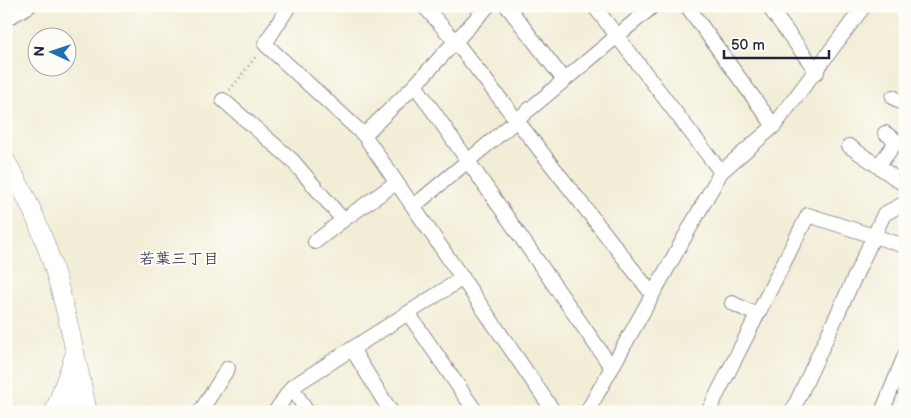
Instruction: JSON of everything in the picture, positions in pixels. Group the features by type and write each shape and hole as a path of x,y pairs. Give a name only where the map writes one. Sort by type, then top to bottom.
{"street":[{"path":"6,19 28,6"},
{"path":"289,6 265,44 364,135 554,412"},
{"path":"424,6 455,40 652,294"},
{"path":"364,135 415,85 488,6"},
{"path":"507,6 564,80"},
{"path":"594,6 721,172"},
{"path":"414,206 653,6"},
{"path":"688,6 774,126"},
{"path":"768,6 816,72"},
{"path":"587,412 721,172 774,126 816,72 859,8"},
{"path":"415,85 612,368"},
{"path":"223,100 292,160 343,220"},
{"path":"878,166 897,141 885,133"},
{"path":"849,146 905,185"},
{"path":"6,161 28,197 60,284 88,412"},
{"path":"315,242 396,183"},
{"path":"792,412 884,214 905,203"},
{"path":"708,412 808,215 905,246"},
{"path":"275,412 292,387 463,278"},
{"path":"732,303 757,315"},
{"path":"408,313 476,412"},
{"path":"352,349 391,412"},
{"path":"54,412 75,353"},
{"path":"71,412 75,353"},
{"path":"882,412 905,355"},
{"path":"200,412 228,368"},
{"path":"292,387 307,412"}],"path":[{"path":"223,100 265,44"}],"district":[{"name":"若葉三丁目","path":"179,258"}]}
